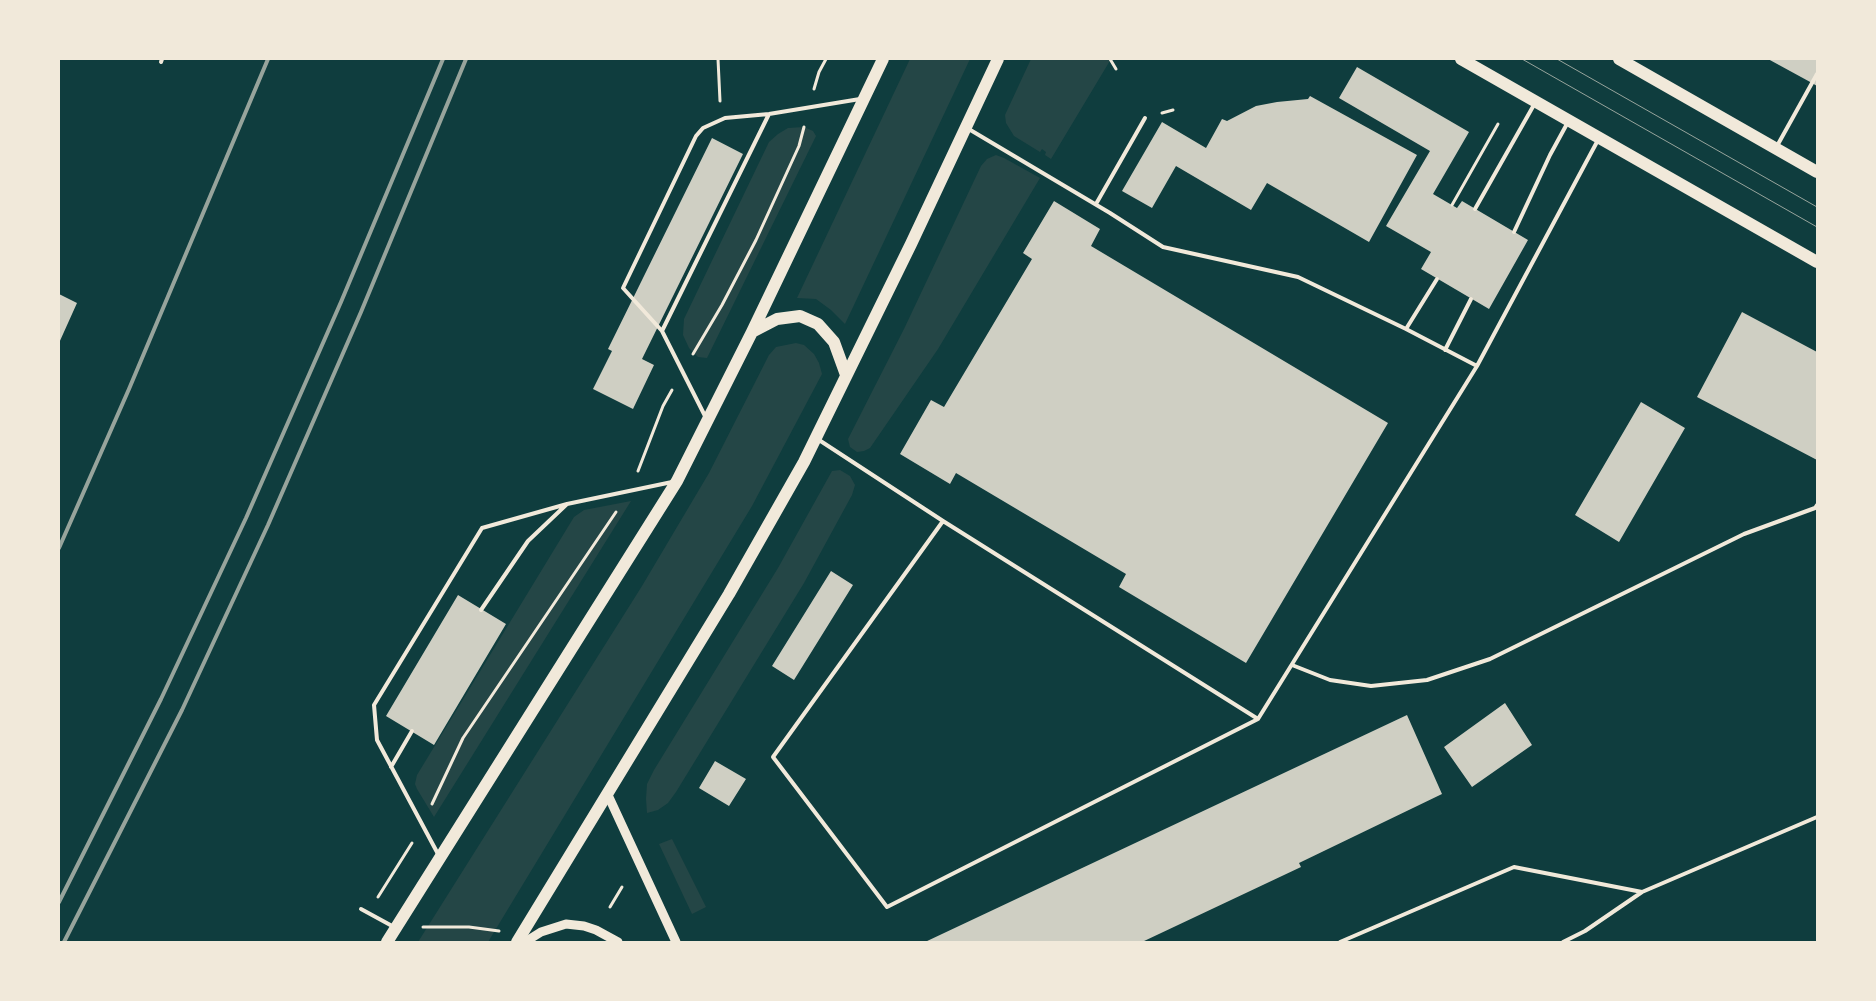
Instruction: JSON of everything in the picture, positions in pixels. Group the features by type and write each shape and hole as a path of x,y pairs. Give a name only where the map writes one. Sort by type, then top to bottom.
{"main road":[{"path":"387,942 677,481 752,332 883,59"},
{"path":"521,940 607,793 729,594 815,438 998,59"},
{"path":"1461,59 1817,262"},
{"path":"1619,59 1817,172"},
{"path":"752,332 777,319 800,316 818,324 834,342 846,375"}],"street":[{"path":"607,793 676,942"},
{"path":"521,940 566,924 584,926 596,930 612,937 618,942"}],"lane":[{"path":"1776,148 1817,74"},
{"path":"708,422 662,332 623,288 696,136 703,128 725,118 769,114 865,98"},
{"path":"1475,209 1536,101"},
{"path":"662,332 769,114"},
{"path":"1096,204 1145,118"},
{"path":"1514,232 1550,155 1569,121"},
{"path":"966,128 1096,204 1163,247 1298,277 1406,328 1477,366"},
{"path":"943,521 773,757 887,907 1258,719 1477,366 1599,137"},
{"path":"1406,328 1437,279"},
{"path":"1445,350 1472,299"},
{"path":"815,438 943,521 1258,719"},
{"path":"440,858 377,740 374,705 482,528 567,504 677,481"},
{"path":"481,610 528,541 567,504"},
{"path":"1292,666 1330,680 1371,686 1427,680 1490,659 1744,534 1815,508 1817,505"},
{"path":"391,767 412,732"},
{"path":"1563,942 1585,932 1642,892 1817,817"},
{"path":"1340,942 1514,867 1642,892"},
{"path":"361,910 396,928"}],"path":[{"path":"718,59 720,105 725,118"},
{"path":"1110,59 1116,69"},
{"path":"1452,205 1498,124"},
{"path":"610,907 622,887"},
{"path":"396,928 470,927 521,940"}],"shaded area":[{"path":"910,59 970,59 845,324 816,299 797,298"},
{"path":"1031,59 1111,59 1051,159 1045,155 1046,152 1042,149 1040,152 1014,136 1006,123 1005,115"},
{"path":"804,127 813,131 816,136 707,358 698,357 689,348 683,335 684,319 769,142 788,128"},
{"path":"996,155 1040,178 938,349 870,448 857,452 850,447 848,439 904,329 981,166 987,159"},
{"path":"796,343 804,345 814,354 822,374 752,506 488,942 418,942 642,586 709,473 769,355 776,347"},
{"path":"840,470 850,476 855,485 852,495 804,583 676,792 668,803 658,810 647,813 647,784 654,770 778,568 832,471"},
{"path":"631,501 434,817 417,789 415,784 417,775 574,517 584,510"},
{"path":"672,839 706,907 692,914 659,844"}],"building":[{"path":"1768,59 1817,59 1817,86 1812,83"},
{"path":"1357,67 1469,132 1433,194 1457,208 1462,201 1528,240 1489,309 1421,269 1431,252 1386,226 1430,151 1339,98"},
{"path":"1310,96 1417,155 1369,242 1267,183 1251,210 1176,166 1152,208 1122,191 1162,122 1206,148 1222,119 1227,121 1256,106 1308,99"},
{"path":"712,138 743,154 642,359 654,365 633,409 593,389 612,351 608,349"},
{"path":"1054,201 1100,229 1091,246 1388,423 1246,663 1119,587 1126,574 956,473 950,484 900,454 931,400 944,407 1032,259 1023,253"},
{"path":"59,294 77,303 59,343"},
{"path":"1742,312 1817,352 1817,460 1697,397"},
{"path":"1641,402 1685,428 1619,542 1575,515"},
{"path":"831,571 853,585 794,680 772,666"},
{"path":"458,595 506,624 434,745 386,716"},
{"path":"1505,703 1532,745 1472,787 1444,747"},
{"path":"1407,715 1442,794 1299,863 1301,867 1142,942 925,942"},
{"path":"715,761 746,779 729,806 699,788"}],"tram line":[{"path":"1522,59 1817,227"},
{"path":"1557,59 1817,207"}],"railway":[{"path":"59,548 129,389 268,59"},
{"path":"59,902 161,699 246,518 341,302 443,59"},
{"path":"64,942 182,710 268,525 361,312 466,59"}]}
